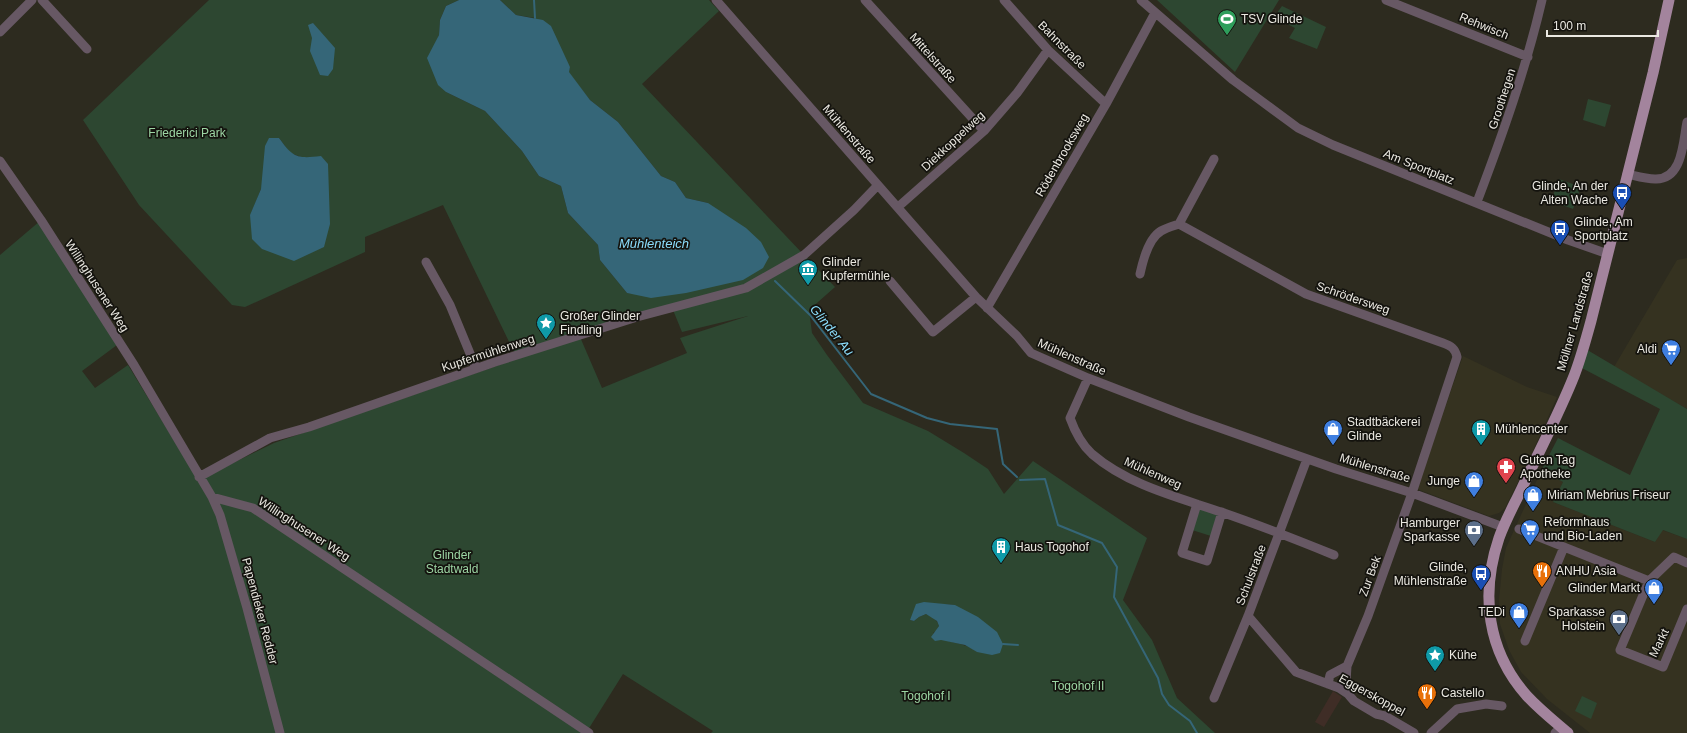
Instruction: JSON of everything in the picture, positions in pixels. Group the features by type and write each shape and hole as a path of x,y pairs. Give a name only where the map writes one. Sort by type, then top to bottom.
{"main road":[{"name":"Möllner Landstraße","path":"1561,731 1517,684 1501,656 1492,629 1489,610 1492,566 1503,527 1574,376 1591,321 1608,254 1653,73 1669,0"}],"street":[{"path":"0,32 32,0"},
{"path":"42,0 80,39 87,49"},
{"name":"Mühlenstraße","path":"716,0 976,297 1017,336 1031,353 1088,378 1189,417 1307,459 1412,492 1503,527"},
{"name":"Mittelstraße","path":"865,0 984,131"},
{"name":"Bahnstraße","path":"1004,0 1048,50 1106,104"},
{"name":"Am Sportplatz","path":"1141,0 1233,80 1289,122 1309,134 1568,240 1608,254"},
{"name":"Rehwisch","path":"1386,0 1528,57"},
{"name":"Groothegen","path":"1477,202 1506,125 1528,57 1542,0"},
{"name":"Rödenbrooksweg","path":"987,308 1106,104 1155,13"},
{"name":"Diekkoppelweg","path":"898,207 984,131 1017,93 1048,50"},
{"path":"1627,174 1656,179 1668,176 1673,172 1679,161 1687,122"},
{"path":"1140,274 1143,260 1150,244 1160,231 1179,224 1214,159"},
{"name":"Willinghusener Weg","path":"0,161 41,220 134,365 212,497 253,508 589,733"},
{"name":"Kupfermühlenweg","path":"199,477 270,438 309,427 476,368 637,317 746,288 804,255 854,210 878,185"},
{"name":"Schrödersweg","path":"1179,224 1306,294 1443,342 1451,346 1456,351 1457,357 1455,364 1412,492"},
{"path":"426,262 450,305 476,368"},
{"path":"890,281 934,332 976,297"},
{"name":"Mühlenweg","path":"1088,378 1070,418 1077,435 1092,454 1126,477 1166,493 1279,533 1334,555"},
{"name":"Schulstraße","path":"1214,698 1248,616 1307,459"},
{"name":"Zur Bek","path":"1339,688 1346,682 1347,666 1368,616 1412,492"},
{"name":"Papendieker Redder","path":"212,497 220,515 247,608 280,733"},
{"path":"1197,504 1182,553 1207,561 1222,512"},
{"path":"1519,529 1649,581"},
{"path":"1525,641 1564,547"},
{"name":"Markt","path":"1687,563 1674,558 1649,581 1620,650 1663,667 1687,609"},
{"name":"Eggerskoppel","path":"1248,616 1296,672 1339,688 1376,714 1386,716 1414,733"},
{"path":"1328,684 1330,675 1347,666"},
{"path":"1431,733 1457,709 1486,704 1502,706"}],"shaded area":[{"path":"1687,258 1687,409 1614,367 1677,260"},
{"path":"1463,356 1527,387 1557,397 1527,464 1505,508 1499,513 1489,516 1417,489"},
{"path":"1541,471 1563,482 1553,502 1655,542 1662,530 1687,539 1687,733 1590,733 1547,699 1521,672 1509,650 1500,624 1499,600 1502,569 1506,548"},
{"path":"1333,691 1342,697 1324,727 1315,722"}],"green space":[{"name":"Friederici Park","path":"209,0 459,0 446,6 440,20 439,35 434,47 446,92 485,111 522,151 539,176 561,186 568,213 598,245 600,260 627,293 637,294 708,203 686,198 675,182 661,176 618,122 590,100 568,72 570,67 535,18 516,15 500,0 709,0 719,11 642,84 803,254 744,286 515,354 443,205 365,237 365,252 245,307 232,305 139,205 83,120","holes":["279,138 290,153 304,158 250,216"]},
{"name":"TSV Glinde","path":"1157,0 1279,0 1235,72"},
{"path":"1282,6 1326,27 1317,49 1289,38 1295,28 1274,17"},
{"path":"1588,99 1611,105 1605,127 1583,120"},
{"path":"1559,179 1581,187 1573,209 1551,201"},
{"name":"Glinder Stadtwald","path":"40,221 117,345 82,371 95,388 128,365 198,480 274,443 580,337 602,388 687,353 680,338 748,316 682,332 673,310 746,288 804,255 835,287 809,310 812,333 863,403 928,431 964,453 988,469 1004,494 1033,461 1147,538 1123,600 1152,640 1177,698 1215,733 711,733 713,731 623,674 586,733 0,733 0,255","holes":["940,604 955,605 977,652 967,646 944,639 933,633 939,626 936,620 926,614 914,621 910,620"]},
{"path":"1584,348 1687,409 1687,539 1663,530 1655,542 1553,502 1563,482 1541,471 1558,438 1630,475 1660,409 1578,366"},
{"path":"1197,504 1222,512 1214,537 1189,529"},
{"path":"1582,696 1597,703 1591,719 1575,711"}],"water":[{"name":"Mühlenteich","path":"459,0 500,0 516,15 543,20 551,26 570,67 569,72 590,100 618,122 661,176 675,182 686,198 708,203 746,228 761,242 769,257 763,268 743,280 686,293 651,298 627,293 600,260 598,245 568,213 561,186 539,176 522,151 485,111 446,92 438,85 427,58 439,35 440,20 446,6"},
{"path":"313,23 335,48 333,69 328,76 320,75 310,51 312,38 308,25"},
{"path":"269,138 279,138 292,153 300,157 321,156 328,164 330,224 324,247 294,261 262,249 252,239 250,215 261,189 265,146"},
{"path":"924,602 955,605 978,617 997,632 1003,644 1000,653 992,655 977,652 965,645 941,640 935,641 931,637 939,626 937,621 926,614 914,621 910,620 916,604"}],"waterway":[{"name":"Glinder Au","path":"534,0 535,18"},
{"path":"775,281 810,315 871,394 927,418 950,424 997,429 1003,464 1017,477"},
{"path":"1020,480 1045,479 1058,525 1102,543 1117,567 1114,597 1158,678 1162,694 1169,705 1190,721 1197,733"},
{"path":"1003,644 1018,645"}],"place":[{"name":"TSV Glinde","path":"1227,36"},
{"name":"Glinde, An der Alten Wache","path":"1622,210"},
{"name":"Glinde, Am Sportplatz","path":"1560,246"},
{"name":"Glinder Kupfermühle","path":"808,286"},
{"name":"Großer Glinder Findling","path":"546,340"},
{"name":"Aldi","path":"1671,366"},
{"name":"Stadtbäckerei Glinde","path":"1333,446"},
{"name":"Mühlencenter","path":"1481,446"},
{"name":"Guten Tag Apotheke","path":"1506,484"},
{"name":"Junge","path":"1474,498"},
{"name":"Miriam Mebrius Friseur","path":"1533,512"},
{"name":"Reformhaus und Bio-Laden","path":"1530,546"},
{"name":"Hamburger Sparkasse","path":"1474,547"},
{"name":"Haus Togohof","path":"1001,564"},
{"name":"ANHU Asia","path":"1542,588"},
{"name":"Glinde, Mühlenstraße","path":"1481,591"},
{"name":"Glinder Markt","path":"1654,605"},
{"name":"TEDi","path":"1519,629"},
{"name":"Sparkasse Holstein","path":"1619,636"},
{"name":"Kühe","path":"1435,672"},
{"name":"Castello","path":"1427,710"}],"park label":[{"name":"Togohof II","path":"1078,686"},
{"name":"Togohof I","path":"926,696"}]}
